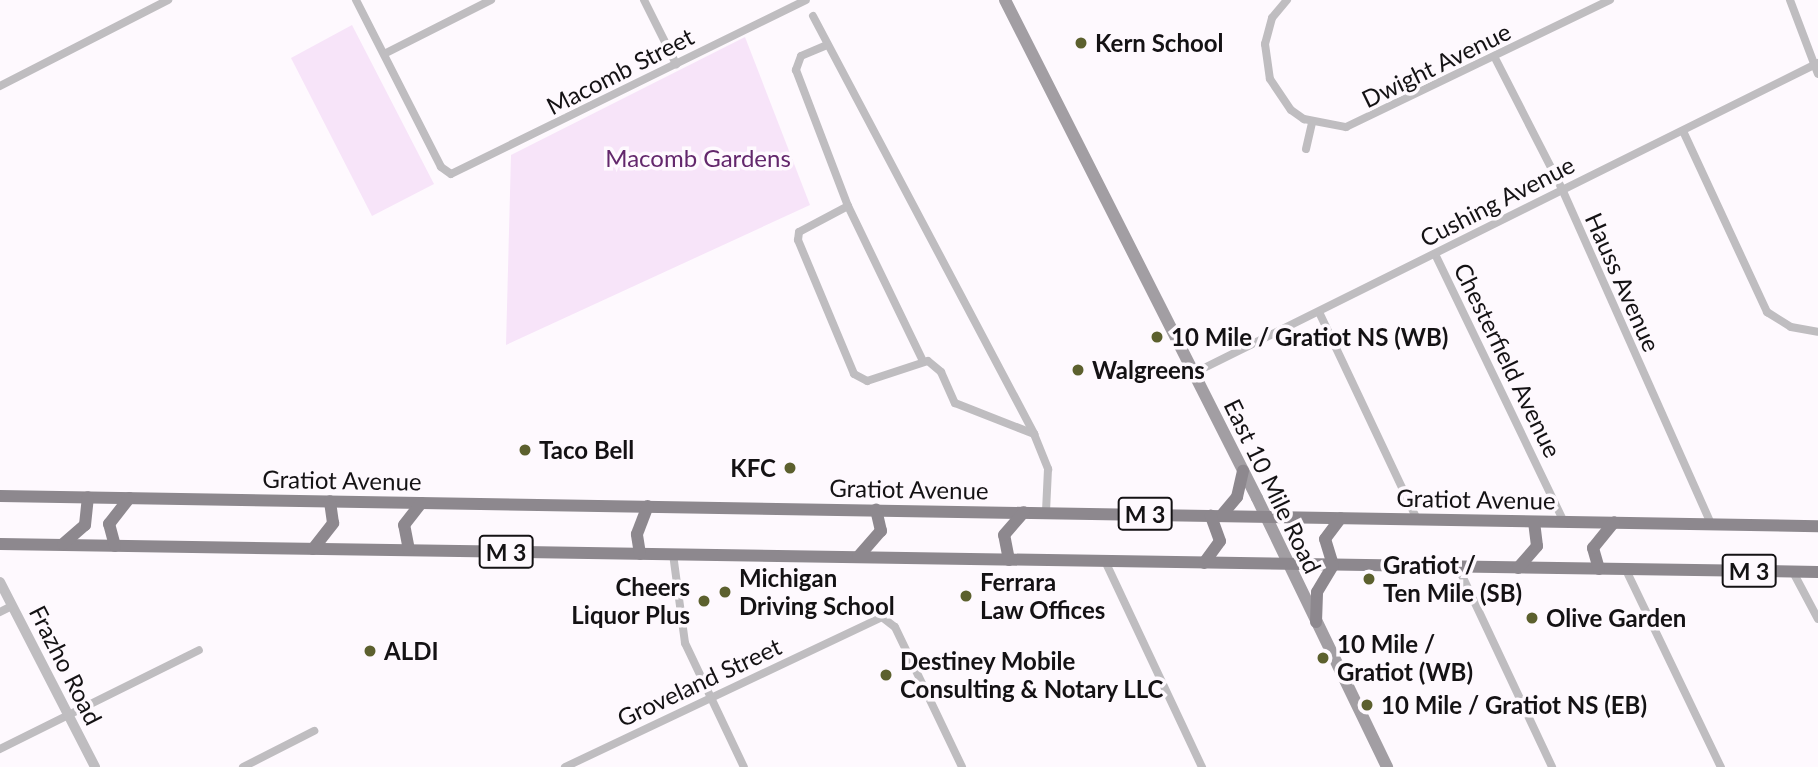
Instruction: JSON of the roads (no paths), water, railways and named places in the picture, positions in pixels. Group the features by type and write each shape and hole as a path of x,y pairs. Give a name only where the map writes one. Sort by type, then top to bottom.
{"main road":[{"name":"East 10 Mile Road","path":"1005,0 1266,517 1387,767"},
{"path":"1204,563 1220,541 1216,516 1237,498 1243,471"},
{"name":"Gratiot Avenue","path":"0,496 1818,526"},
{"path":"63,545 85,525 88,497"},
{"path":"115,546 109,524 129,498"},
{"path":"313,549 333,523 330,501"},
{"path":"409,550 404,525 421,503"},
{"path":"640,554 637,534 648,506"},
{"path":"858,557 881,531 876,510"},
{"path":"1009,560 1004,535 1024,512"},
{"path":"1316,622 1317,592 1333,565 1325,539 1341,518"},
{"path":"1518,568 1537,545 1534,522"},
{"path":"1599,569 1593,548 1614,523"},
{"name":"M 3","path":"0,544 1818,572"}],"street":[{"path":"0,86 168,0"},
{"path":"356,0 384,54 491,0"},
{"path":"644,0 676,64"},
{"name":"Macomb Street","path":"384,54 441,167 451,174 806,0"},
{"path":"1287,0 1270,23 1265,62 1280,97 1312,122 1306,149"},
{"name":"Dwight Avenue","path":"1312,122 1334,127 1359,124 1610,0"},
{"path":"1790,0 1817,68"},
{"path":"813,16 827,45 835,51 1034,434 1048,469 1046,512"},
{"path":"827,45 801,55 796,70 849,206 922,359 941,372 955,403 1034,434"},
{"name":"Hauss Avenue","path":"1495,58 1562,189 1711,524"},
{"name":"Cushing Avenue","path":"1194,373 1562,189 1817,68"},
{"path":"1683,131 1767,312 1791,327 1818,332"},
{"path":"849,206 799,232 798,240 854,374 867,381 922,359"},
{"name":"Chesterfield Avenue","path":"1435,254 1564,522"},
{"path":"1319,312 1417,519"},
{"path":"673,554 682,632 744,767"},
{"path":"1105,561 1202,767"},
{"path":"1458,567 1552,767"},
{"path":"1626,570 1721,767"},
{"path":"1793,572 1818,618"},
{"name":"Frazho Road","path":"0,582 95,767"},
{"path":"0,611 12,606"},
{"name":"Groveland Street","path":"565,767 700,699 712,700 875,619 888,618 962,767"},
{"path":"0,749 199,650"},
{"path":"243,767 314,731"}],"place":[{"name":"Kern School","path":"1081,43"},
{"name":"10 Mile / Gratiot NS (WB)","path":"1157,337"},
{"name":"Walgreens","path":"1078,370"},
{"name":"Taco Bell","path":"525,450"},
{"name":"KFC","path":"790,468"},
{"name":"Gratiot / Ten Mile (SB)","path":"1369,579"},
{"name":"Michigan Driving School","path":"725,592"},
{"name":"Ferrara Law Offices","path":"966,596"},
{"name":"Cheers Liquor Plus","path":"704,601"},
{"name":"Olive Garden","path":"1532,618"},
{"name":"ALDI","path":"370,651"},
{"name":"10 Mile / Gratiot (WB)","path":"1323,658"},
{"name":"Destiney Mobile Consulting & Notary LLC","path":"886,675"},
{"name":"10 Mile / Gratiot NS (EB)","path":"1367,705"}],"park label":[{"name":"Macomb Gardens","path":"698,158"}]}
